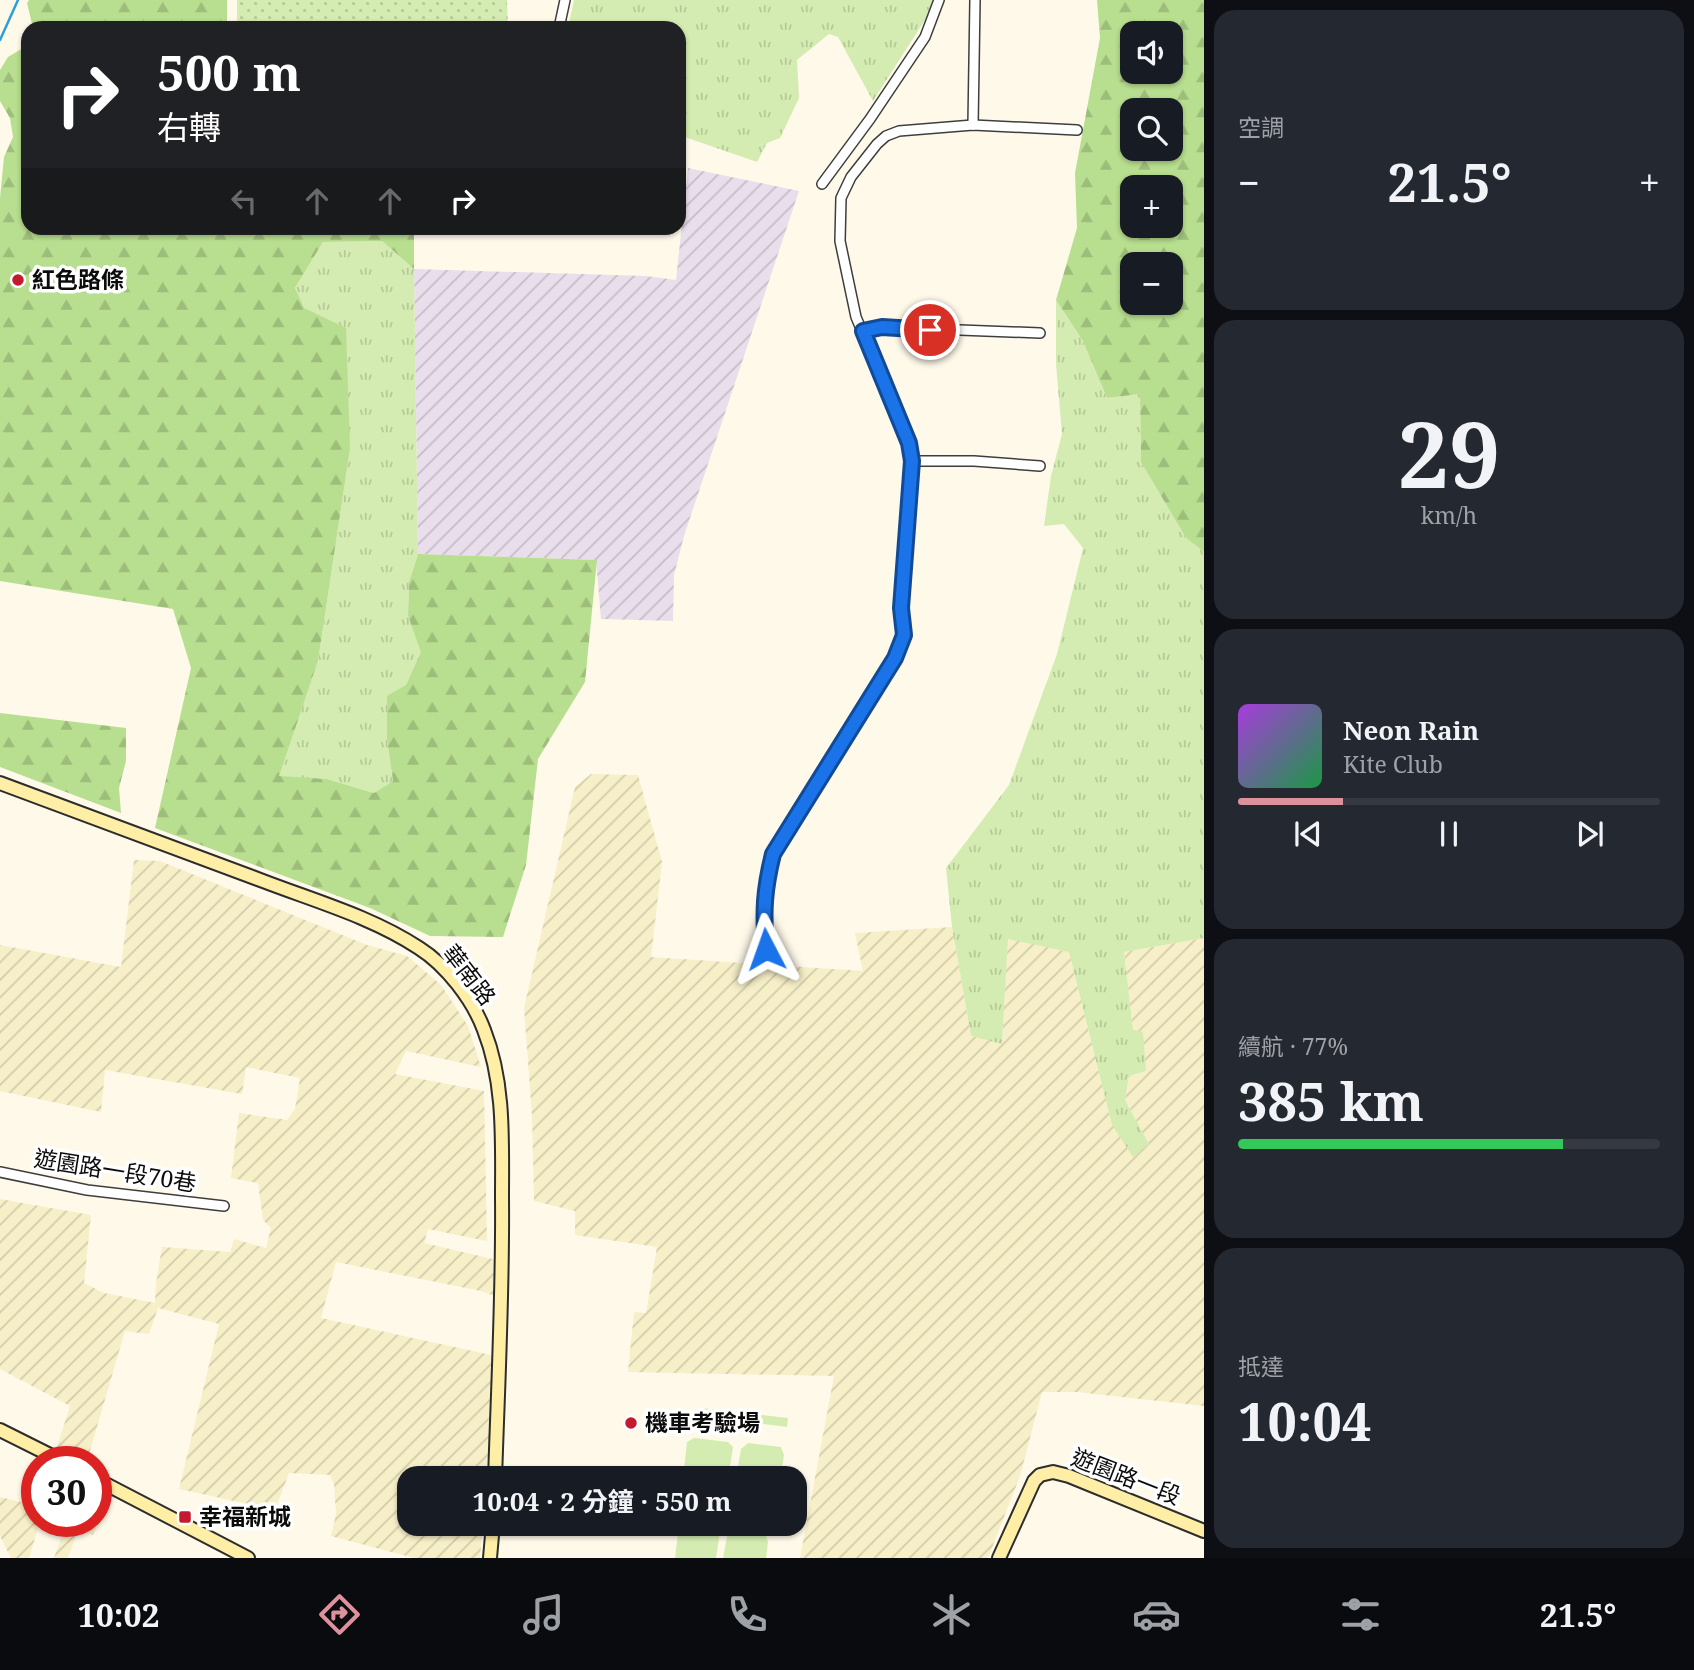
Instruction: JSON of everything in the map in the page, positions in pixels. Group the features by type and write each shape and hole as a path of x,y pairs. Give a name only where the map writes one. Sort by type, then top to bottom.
{"street":[{"path":"560,21 565,0"},
{"path":"822,184 925,37 939,0"},
{"path":"973,125 975,0"},
{"path":"766,949 763,905 773,854 895,658 904,635 901,608 912,461 909,443 856,317 840,241 841,198 850,177 877,144 886,136 899,131 973,125 1077,130"},
{"path":"863,331 882,327 1040,333"},
{"path":"912,461 974,461 1040,466"},
{"name":"華南路","path":"0,783 394,933 422,950 444,970 468,1000 484,1029 496,1071 501,1110 503,1255 495,1466"},
{"name":"遊園路一段70巷","path":"0,1172 87,1190 224,1206"},
{"path":"0,1430 32,1446"},
{"name":"遊園路一段","path":"999,1558 1034,1481 1040,1475 1053,1472 1083,1481 1204,1531"},
{"path":"112,1487 248,1558"},
{"path":"490,1558 491,1536"}],"shaded area":[{"path":"688,168 799,191 684,536 674,575 673,621 601,619 596,560 418,554 414,269 646,276 676,280 681,235 686,235"},
{"path":"591,774 638,775 662,862 651,957 863,971 855,933 952,927 971,1036 1002,1043 1008,938 1069,952 1112,1124 1149,1144 1125,1100 1129,1076 1146,1071 1133,1030 1124,952 1204,938 1204,1406 1077,1392 1042,1392 1020,1476 988,1558 800,1558 804,1536 807,1536 807,1521 834,1376 628,1372 634,1312 646,1313 657,1247 575,1235 575,1211 534,1201 532,1116 524,1008 575,787"},
{"path":"134,860 160,861 367,945 407,956 441,985 468,1026 481,1067 406,1051 395,1074 484,1091 487,1241 428,1229 424,1243 497,1260 495,1296 336,1262 321,1318 491,1355 494,1388 487,1466 397,1466 397,1536 482,1536 480,1558 414,1558 331,1536 336,1514 334,1484 330,1475 289,1473 275,1510 179,1489 219,1324 158,1308 149,1334 125,1331 91,1446 57,1446 70,1406 0,1369 0,1199 91,1215 84,1283 104,1293 155,1303 162,1247 230,1252 234,1239 266,1248 271,1228 263,1220 258,1183 231,1178 239,1113 287,1120 295,1109 300,1078 246,1067 242,1094 105,1070 101,1112 0,1091 0,945 121,967"},
{"path":"0,1497 21,1502 21,1537 35,1537 29,1558 11,1558 0,1536"},
{"path":"61,1537 76,1537 68,1558 54,1558"}],"green space":[{"path":"29,0 227,0 227,21 31,21 27,3"},
{"path":"237,0 507,0 508,21 237,21"},
{"path":"574,0 933,0 925,20 873,101 838,37 829,34 797,60 799,98 780,138 767,143 757,162 686,137 686,21 570,21"},
{"path":"1097,0 1204,0 1204,552 1186,538 1141,462 1140,394 1107,398 1083,341 1056,300 1077,228 1075,173 1100,38"},
{"path":"21,49 21,235 414,235 414,269 382,241 323,242 295,288 304,308 346,328 350,449 318,661 279,776 327,779 374,793 393,781 387,740 387,696 406,685 421,652 408,616 409,582 418,554 597,560 585,682 538,759 526,865 503,937 430,936 370,908 155,828 191,668 173,609 0,581 0,198 4,157 13,137 10,118 0,101 0,70 8,57"},
{"path":"382,241 414,269 418,554 409,582 408,616 422,652 406,685 387,740 393,781 374,793 327,779 278,777 318,661 350,449 295,288 323,242"},
{"path":"1056,300 1083,341 1107,398 1140,394 1141,462 1186,538 1204,552 1204,938 1124,952 1133,1030 1143,1032 1146,1071 1129,1076 1125,1100 1149,1144 1133,1157 1112,1125 1069,952 1008,939 1002,1044 971,1036 952,927 946,868 1009,785 1057,654 1083,548 1064,524 1044,526 1051,476 1062,434 1056,364"},
{"path":"0,713 126,728 126,761 119,788 121,813 0,767"},
{"path":"702,1408 788,1418 787,1427 701,1416"},
{"path":"694,1438 728,1442 733,1447 730,1466 684,1466 687,1442"},
{"path":"748,1443 781,1447 784,1455 782,1466 738,1466 741,1449"},
{"path":"678,1536 719,1536 716,1558 675,1558"},
{"path":"727,1536 766,1536 766,1558 723,1558"}],"waterway":[{"path":"0,40 18,0"}],"place":[{"name":"紅色路條","path":"18,280"},
{"name":"機車考驗場","path":"631,1423"},
{"name":"幸福新城","path":"185,1517"}],"route":[{"path":"766,949 763,905 773,854 895,658 904,635 901,608 912,461 909,443 863,331 882,327 930,330"}]}
